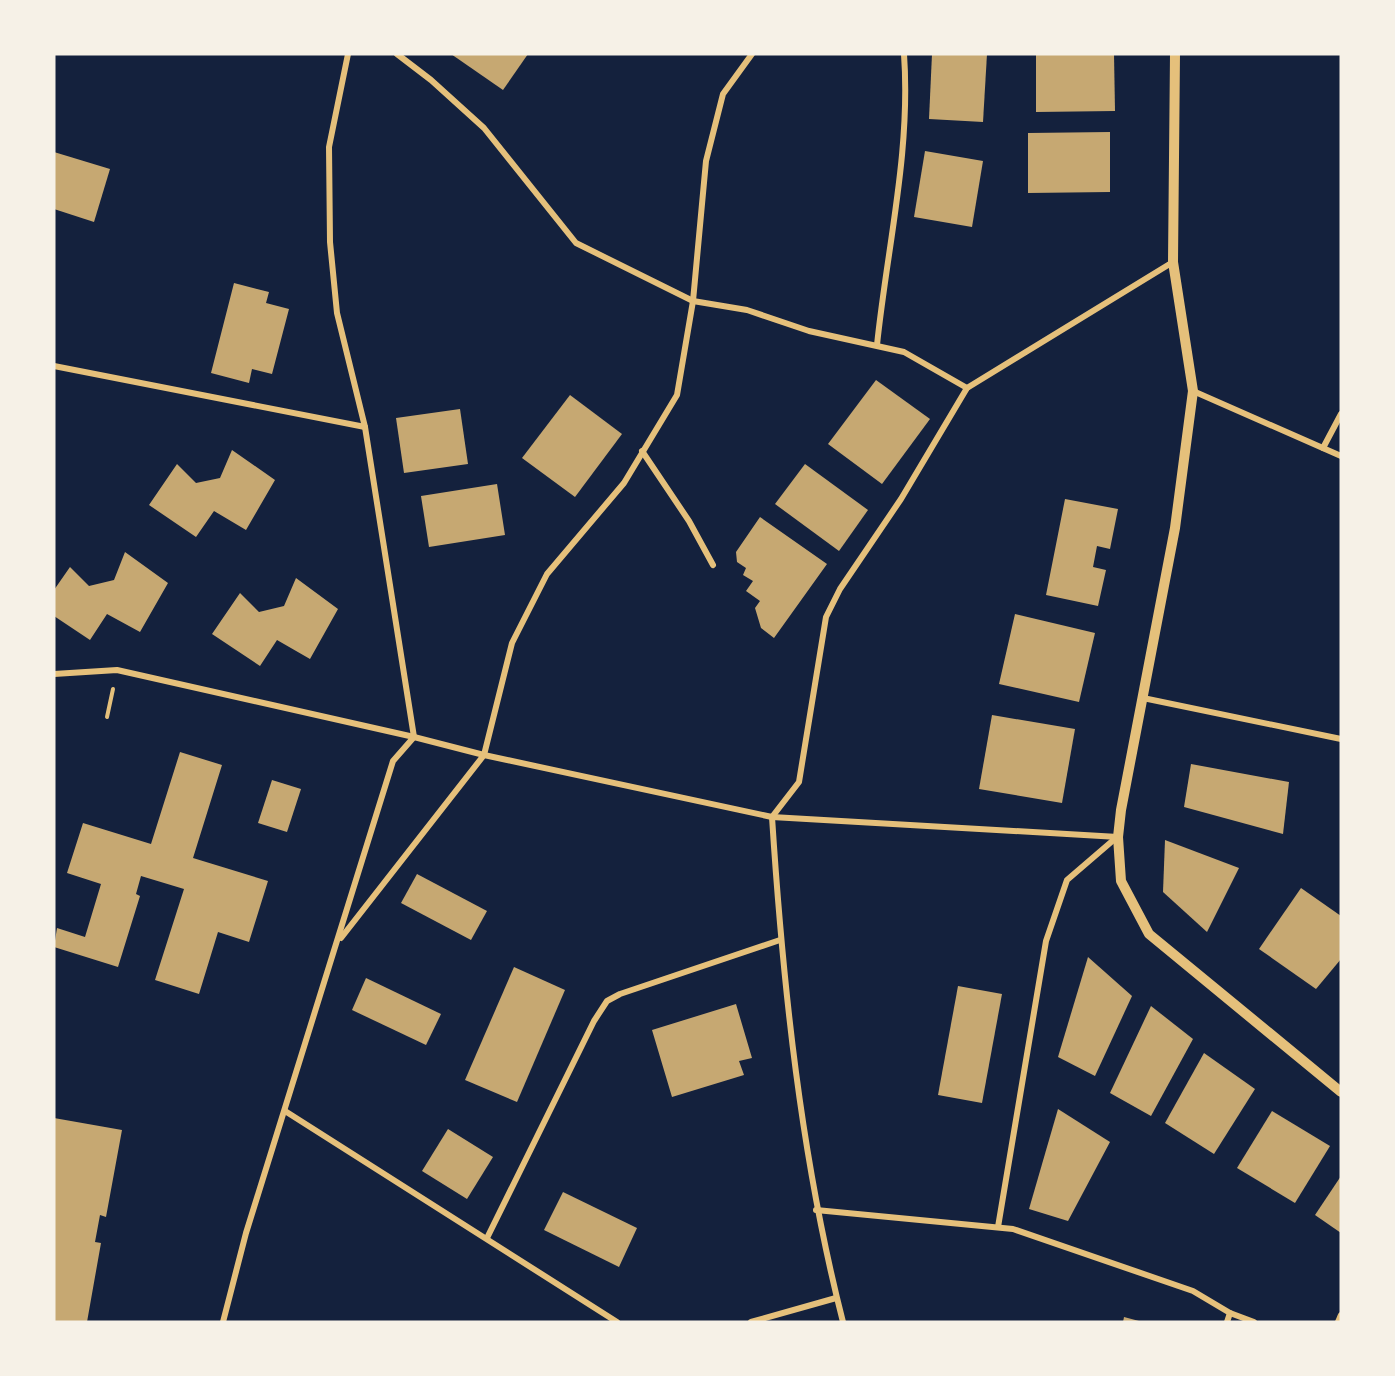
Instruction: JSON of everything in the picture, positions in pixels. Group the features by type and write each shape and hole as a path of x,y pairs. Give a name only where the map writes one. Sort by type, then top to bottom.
{"street":[{"path":"223,1322 246,1233 339,941 393,761 414,736 365,427 338,313 330,242 329,147 348,54"},
{"path":"397,54 431,80 484,128 576,243 693,301 747,310 809,331 904,352 967,388"},
{"path":"339,941 484,755 512,644 547,574 624,483 677,395 693,301 706,161 723,93 752,54"},
{"path":"876,345 883,283 901,172 904,54"},
{"path":"1175,54 1173,262 1193,391 1175,528 1118,837 1121,881 1149,934 1341,1092"},
{"path":"843,1322 816,1210 780,940 772,817 798,782 826,617 840,589 901,499 967,388 1173,262"},
{"path":"54,366 365,427"},
{"path":"1193,391 1341,456"},
{"path":"1323,448 1341,414"},
{"path":"642,451 689,521 712,565"},
{"path":"54,674 117,670 414,736 484,755 772,817 1118,837"},
{"path":"1143,698 1341,739"},
{"path":"998,1227 1046,941 1067,880 1118,837"},
{"path":"487,1238 594,1021 607,1001 620,994 780,940"},
{"path":"285,1111 487,1238 615,1322"},
{"path":"816,1210 1012,1228 1193,1291 1230,1312 1254,1322"},
{"path":"751,1322 836,1298"},
{"path":"1227,1322 1230,1312"},
{"path":"1338,1322 1341,1316"}],"path":[{"path":"107,717 117,670"}],"building":[{"path":"451,54 528,54 503,90"},
{"path":"932,54 987,54 983,122 929,119"},
{"path":"1036,54 1114,54 1115,111 1036,112"},
{"path":"1110,132 1110,192 1028,193 1028,133"},
{"path":"925,151 983,161 972,227 914,217"},
{"path":"54,152 110,169 94,222 54,209"},
{"path":"234,283 269,292 266,303 289,309 272,374 252,369 249,383 211,373"},
{"path":"876,380 930,419 882,484 828,444"},
{"path":"570,395 622,434 575,497 522,458"},
{"path":"460,409 468,464 404,473 396,418"},
{"path":"232,450 275,480 246,530 214,511 196,537 149,505 177,464 196,483 220,478"},
{"path":"805,464 868,510 839,551 775,504"},
{"path":"497,484 505,535 429,547 421,496"},
{"path":"1065,499 1118,509 1110,549 1097,546 1093,567 1106,570 1098,606 1046,595"},
{"path":"760,517 827,564 774,638 761,628 755,608 760,601 746,591 753,581 743,575 746,568 737,562 736,552"},
{"path":"125,552 168,583 140,632 107,614 90,640 54,616 54,590 70,567 89,586 114,580"},
{"path":"296,578 338,609 310,659 277,640 260,666 212,634 240,593 259,612 284,606"},
{"path":"1015,614 1095,633 1079,702 999,684"},
{"path":"992,715 1075,729 1062,803 979,789"},
{"path":"180,752 222,765 193,858 268,881 249,942 218,932 199,994 155,980 184,889 141,876 136,894 140,896 118,967 54,947 57,928 85,937 101,884 67,873 83,823 151,844"},
{"path":"1191,764 1289,782 1283,834 1184,807"},
{"path":"272,780 301,789 287,832 258,823"},
{"path":"1165,840 1239,868 1207,932 1163,892"},
{"path":"417,874 487,911 471,940 401,903"},
{"path":"1301,888 1341,916 1341,959 1316,989 1259,949"},
{"path":"1088,957 1132,996 1095,1076 1058,1057"},
{"path":"514,967 565,990 517,1102 465,1080"},
{"path":"366,978 441,1014 426,1045 352,1010"},
{"path":"958,986 1002,994 982,1103 938,1095"},
{"path":"736,1004 752,1058 739,1061 744,1075 672,1097 652,1030"},
{"path":"1151,1006 1193,1039 1151,1116 1110,1093"},
{"path":"1204,1053 1255,1089 1214,1154 1165,1123"},
{"path":"1058,1109 1110,1142 1068,1221 1029,1209"},
{"path":"1272,1111 1330,1146 1295,1203 1237,1168"},
{"path":"54,1118 122,1130 106,1217 100,1215 95,1242 101,1243 87,1322 54,1322"},
{"path":"448,1129 493,1157 467,1199 422,1171"},
{"path":"1341,1176 1341,1233 1315,1215"},
{"path":"563,1192 637,1228 619,1267 544,1230"},
{"path":"1124,1317 1139,1321 1139,1322 1123,1322"}]}
